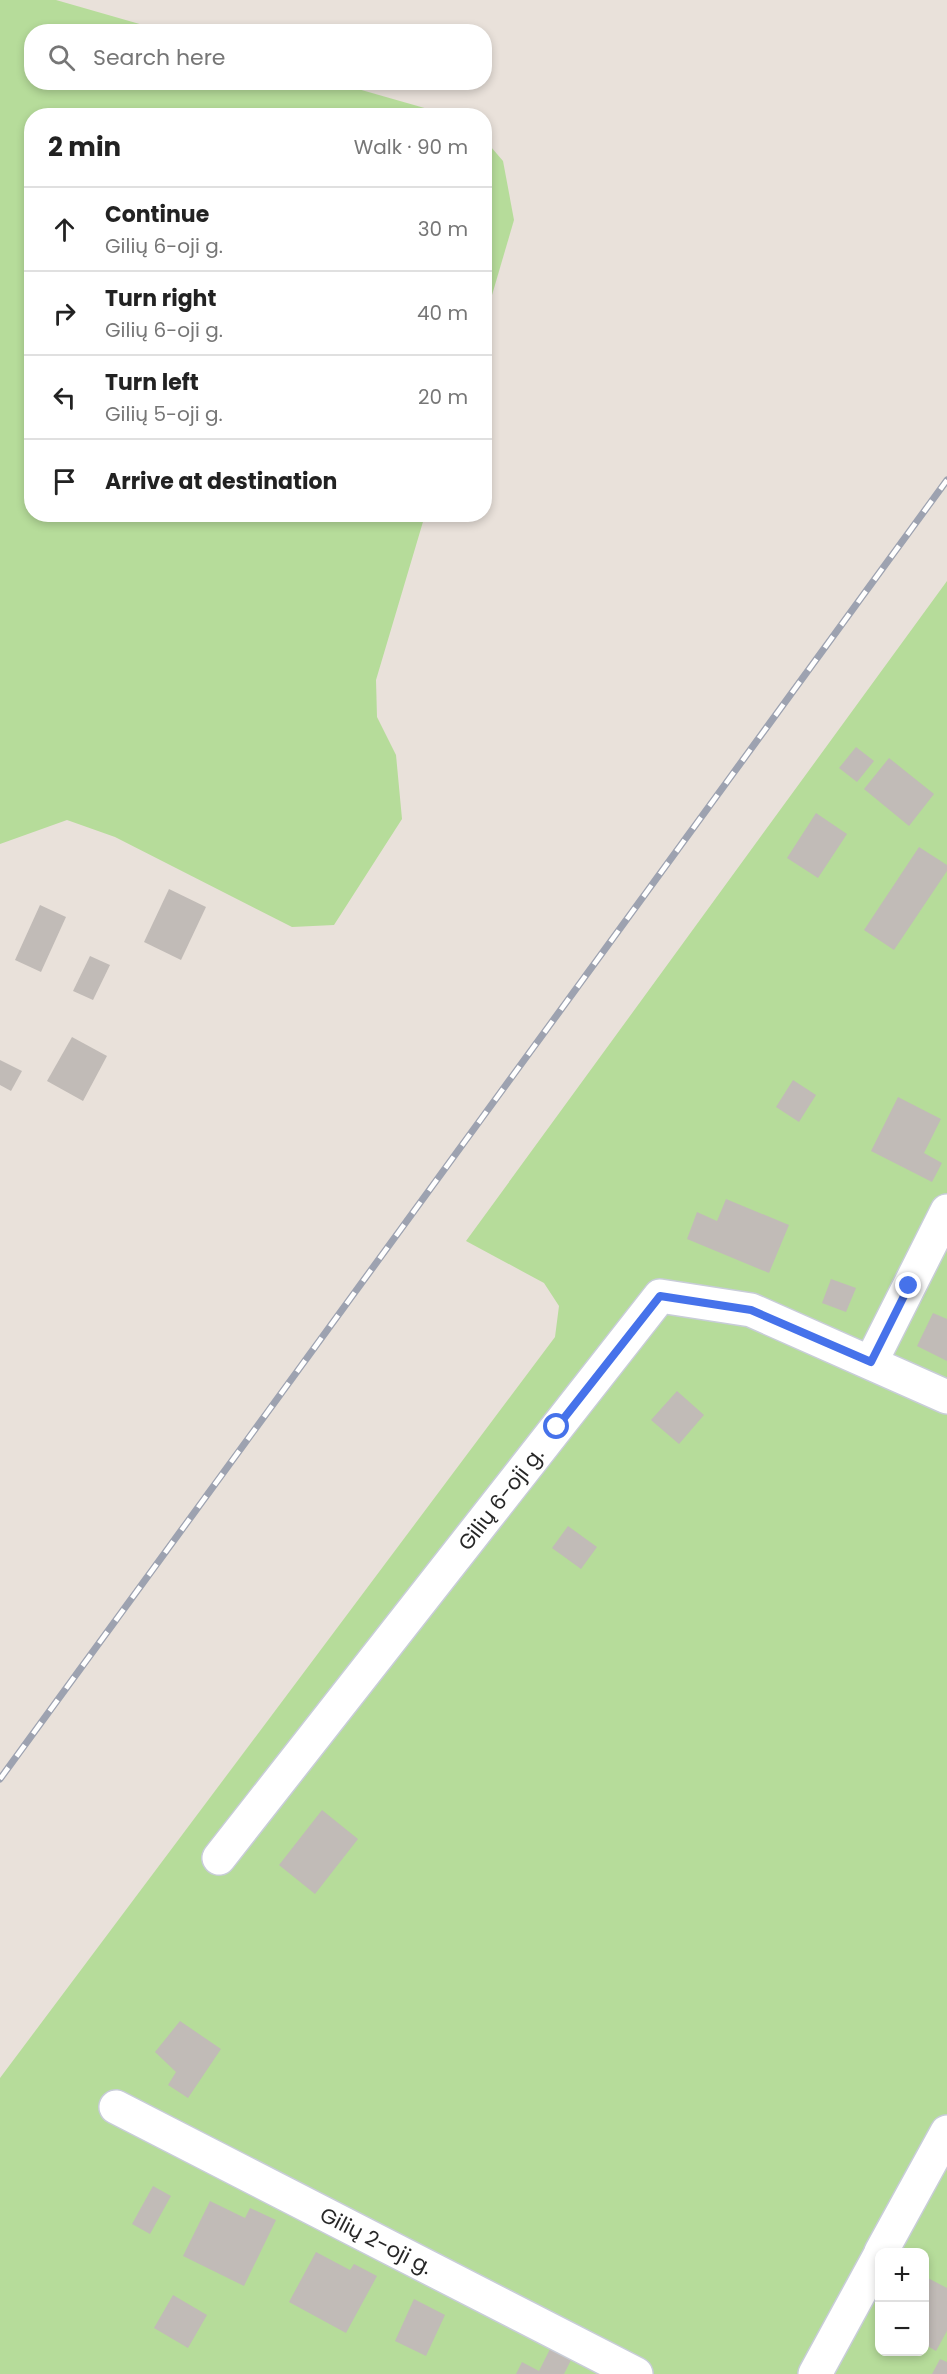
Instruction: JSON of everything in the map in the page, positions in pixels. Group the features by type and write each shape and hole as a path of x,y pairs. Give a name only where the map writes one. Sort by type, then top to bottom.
{"street":[{"path":"871,1362 947,1211"},
{"name":"Gilių 6-oji g.","path":"219,1858 660,1296 751,1310 947,1397"},
{"name":"Gilių 2-oji g.","path":"116,2107 636,2374"},
{"path":"883,2248 947,2132"},
{"path":"814,2374 875,2263"}],"green space":[{"path":"0,0 56,0 140,24 24,24 24,90 362,90 424,108 24,108 24,522 423,522 376,680 377,717 396,755 402,819 334,925 292,927 115,837 67,820 0,844"},
{"path":"492,148 503,161 514,220 492,295"},
{"path":"947,581 947,2374 0,2374 0,2078 555,1337 559,1306 544,1283 466,1241"}],"building":[{"path":"856,747 874,761 857,782 839,768"},
{"path":"889,758 934,794 909,826 864,789"},
{"path":"816,813 847,834 818,878 787,858"},
{"path":"919,847 947,865 947,871 894,950 864,930"},
{"path":"169,889 206,907 181,960 144,942"},
{"path":"40,905 66,917 41,972 15,960"},
{"path":"90,956 110,965 93,1000 73,991"},
{"path":"72,1037 107,1056 83,1101 47,1081"},
{"path":"0,1060 22,1071 11,1091 0,1085"},
{"path":"793,1080 816,1095 799,1122 776,1107"},
{"path":"898,1097 941,1119 924,1153 942,1163 932,1182 871,1151"},
{"path":"726,1199 789,1225 769,1273 687,1239 697,1212 717,1221"},
{"path":"831,1279 856,1288 846,1312 822,1303"},
{"path":"933,1313 947,1319 947,1361 917,1346"},
{"path":"677,1391 704,1415 679,1444 651,1420"},
{"path":"568,1526 597,1547 581,1569 552,1548"},
{"path":"322,1810 358,1839 315,1894 279,1865"},
{"path":"180,2021 221,2049 188,2098 168,2085 176,2072 155,2052"},
{"path":"153,2186 171,2196 150,2234 132,2224"},
{"path":"210,2201 245,2218 250,2208 276,2220 244,2286 183,2256"},
{"path":"316,2252 350,2270 354,2264 377,2276 346,2333 289,2302"},
{"path":"929,2279 947,2288 947,2331 936,2351 929,2347"},
{"path":"173,2295 207,2315 188,2348 154,2328"},
{"path":"414,2299 445,2315 426,2356 395,2341"},
{"path":"550,2349 571,2360 564,2374 516,2374 522,2362 539,2371"},
{"path":"940,2359 947,2362 947,2374 932,2374"}],"railway":[{"path":"0,1779 947,480"}],"route":[{"path":"557,1427 660,1296 751,1310 871,1362 909,1286"}]}
